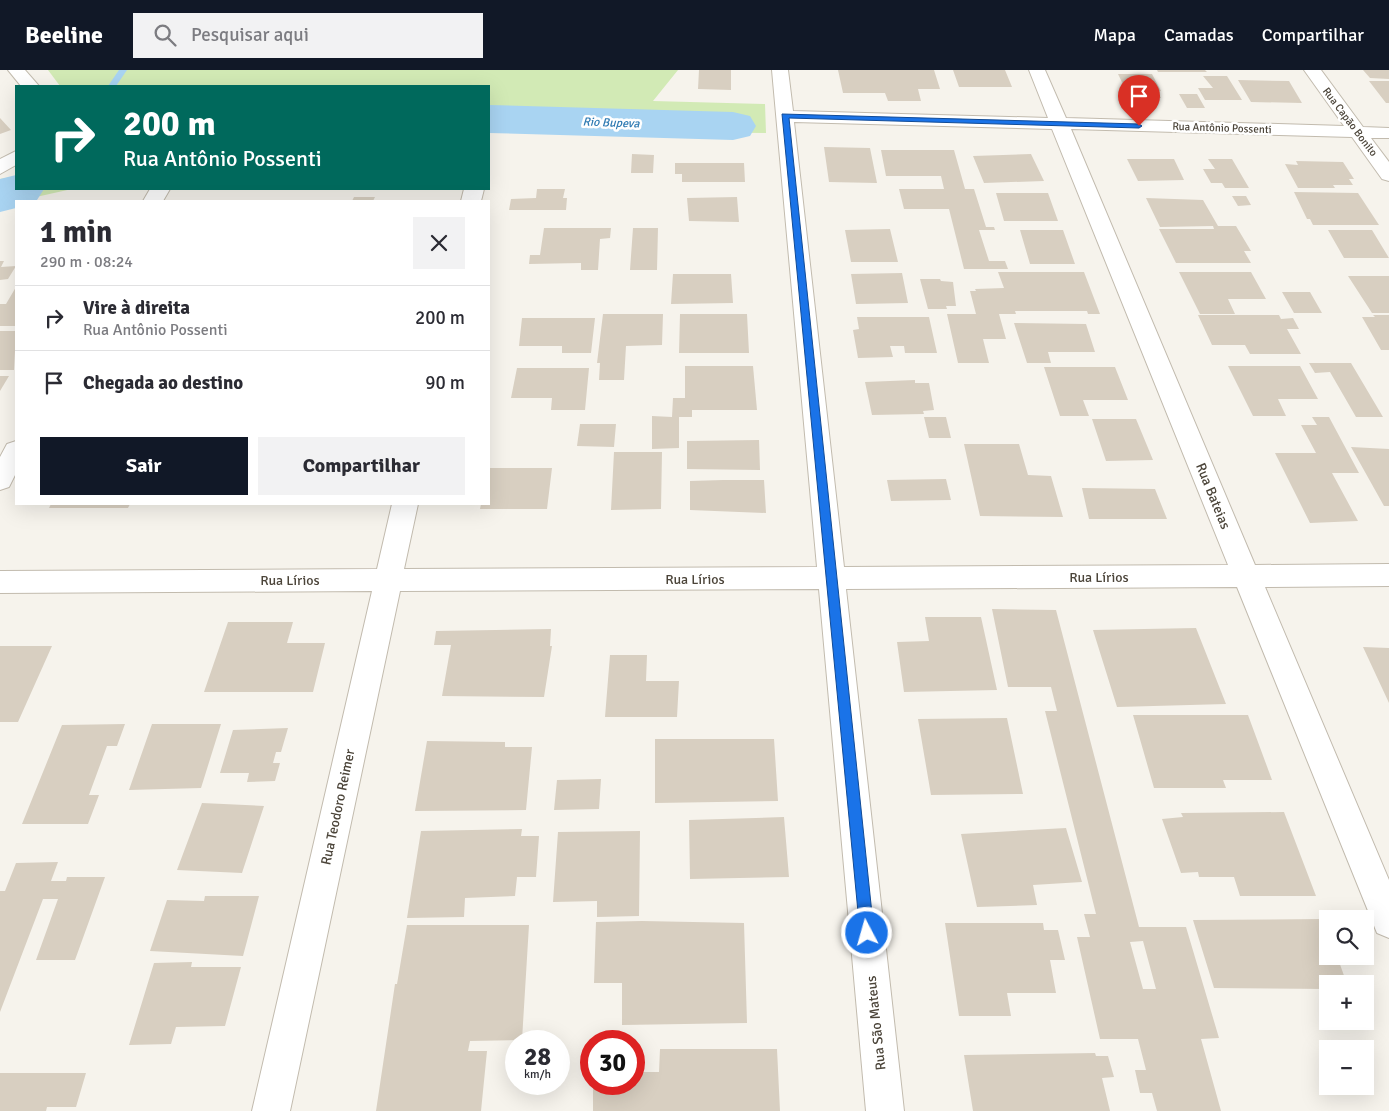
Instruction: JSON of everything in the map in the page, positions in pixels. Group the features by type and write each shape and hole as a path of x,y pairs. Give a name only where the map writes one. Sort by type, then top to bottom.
{"street":[{"path":"16,70 29,85"},
{"name":"Rua São Mateus","path":"780,70 885,1111"},
{"name":"Rua Bateias","path":"1037,70 1389,921"},
{"name":"Rua Capão Bonito","path":"1312,70 1389,174"},
{"name":"Rua Antônio Possenti","path":"785,116 1389,133"},
{"path":"0,168 15,158"},
{"path":"0,480 15,452"},
{"name":"Rua Teodoro Reimer","path":"271,1111 405,505"},
{"name":"Rua Lírios","path":"0,582 1389,576"}],"green space":[{"path":"48,70 678,70 653,101 765,104 766,133 490,130 490,85 59,85"},
{"path":"15,176 15,190 68,190 15,200 15,202 0,205 0,179"}],"building":[{"path":"699,70 731,70 731,90 698,89"},
{"path":"838,70 934,70 940,89 918,89 921,101 888,101 885,93 843,93"},
{"path":"953,70 1005,70 1012,87 959,87"},
{"path":"1157,70 1205,70 1207,72 1158,72"},
{"path":"1363,70 1389,70 1389,79 1370,78"},
{"path":"1118,74 1152,74 1161,91 1157,91 1161,98 1130,99"},
{"path":"1203,76 1227,76 1242,100 1205,100 1198,88 1213,88"},
{"path":"1238,80 1289,81 1302,103 1251,102"},
{"path":"1369,81 1389,81 1389,103 1386,103"},
{"path":"1179,94 1197,94 1205,108 1187,108"},
{"path":"0,118 11,130 0,134"},
{"path":"824,147 870,148 877,183 829,182"},
{"path":"881,150 954,150 965,189 974,189 986,227 994,227 995,230 979,230 989,261 1005,261 1008,269 964,269 949,209 904,209 899,189 944,189 941,176 886,176"},
{"path":"632,154 654,155 653,173 631,173"},
{"path":"1031,154 1044,181 984,183 973,156"},
{"path":"1127,159 1174,159 1184,180 1138,181"},
{"path":"1208,159 1232,159 1249,188 1225,188 1222,183 1211,183 1203,169 1215,169"},
{"path":"1296,161 1343,162 1354,179 1349,179 1353,185 1333,185 1335,188 1298,188 1285,164 1298,165"},
{"path":"675,163 744,163 745,182 682,182 682,174 675,174"},
{"path":"537,189 565,189 563,198 567,198 566,210 509,210 511,199 536,198"},
{"path":"1294,192 1358,193 1379,225 1313,225 1310,219 1307,219"},
{"path":"996,193 1048,193 1058,221 1004,221"},
{"path":"1232,196 1246,196 1251,205 1238,206"},
{"path":"354,197 375,197 374,200 352,200"},
{"path":"737,197 739,222 689,221 687,198"},
{"path":"1146,198 1203,200 1218,226 1236,226 1251,251 1244,251 1251,263 1176,263 1159,229 1214,229 1213,226 1160,227"},
{"path":"544,228 611,228 610,238 600,239 598,270 581,270 581,263 529,264 530,255 540,255"},
{"path":"633,228 658,228 657,270 630,270"},
{"path":"890,229 898,262 851,262 845,230"},
{"path":"1020,230 1063,230 1075,264 1030,264"},
{"path":"1328,230 1372,230 1389,258 1344,258"},
{"path":"0,261 4,261 1,267 15,266 8,279 0,280"},
{"path":"998,272 1084,272 1100,314 1088,314 1087,311 1015,311 1016,314 999,314 1006,339 983,339 989,363 958,363 947,314 976,314 970,291 976,291 975,289 1004,288"},
{"path":"1179,272 1251,272 1266,299 1228,299 1235,314 1200,314"},
{"path":"902,273 908,303 856,304 851,274"},
{"path":"673,274 731,274 733,303 671,304"},
{"path":"1348,276 1389,276 1389,313 1372,313"},
{"path":"920,279 940,279 941,281 953,282 956,306 946,306 947,309 928,309"},
{"path":"15,289 15,326 0,326 0,304 6,304"},
{"path":"1282,292 1310,292 1322,313 1294,313"},
{"path":"603,314 663,314 662,345 626,346 624,380 599,380 600,363 597,363"},
{"path":"680,314 747,314 749,353 679,353"},
{"path":"1198,315 1279,315 1281,319 1293,318 1299,329 1287,329 1301,354 1250,354 1245,345 1212,345"},
{"path":"1373,315 1389,315 1389,350 1381,350 1362,317 1375,317"},
{"path":"857,317 929,317 937,353 905,353 904,346 890,346 893,357 858,358 853,330 859,329"},
{"path":"522,318 595,318 591,353 562,353 562,346 519,346"},
{"path":"1014,323 1086,324 1095,352 1048,352 1051,363 1027,363"},
{"path":"0,331 15,331 14,370 0,370"},
{"path":"1309,363 1351,363 1383,417 1356,417 1330,372 1315,373"},
{"path":"685,366 753,366 757,410 692,410 692,417 679,417 679,448 652,449 652,416 672,417 673,398 685,398"},
{"path":"1228,366 1300,366 1318,399 1278,399 1286,416 1253,416"},
{"path":"1044,367 1115,367 1128,400 1083,400 1089,416 1060,416"},
{"path":"517,368 589,368 585,410 551,410 552,398 511,398"},
{"path":"0,376 9,376 0,391"},
{"path":"915,380 915,383 929,383 934,410 923,411 924,414 872,415 865,382"},
{"path":"924,417 946,417 951,438 929,438"},
{"path":"1312,417 1329,417 1359,473 1332,473 1358,521 1310,523 1275,453 1316,453 1301,425 1317,425"},
{"path":"1092,419 1136,419 1153,460 1106,461"},
{"path":"580,424 616,424 614,447 577,446"},
{"path":"759,440 760,470 687,469 687,441"},
{"path":"964,444 1019,444 1028,475 1051,476 1063,517 980,516"},
{"path":"1351,447 1389,449 1389,506 1384,506"},
{"path":"614,452 662,452 661,509 611,510"},
{"path":"490,468 552,468 547,509 480,509 481,505 490,505"},
{"path":"946,479 951,500 891,501 887,480"},
{"path":"764,480 766,513 690,510 690,481"},
{"path":"1082,488 1155,489 1167,519 1089,519"},
{"path":"50,505 130,505 128,508 49,508"},
{"path":"992,609 1056,610 1139,927 1186,927 1219,1038 1201,1039 1221,1111 1157,1111 1152,1093 1140,1093 1135,1070 1146,1070 1138,1039 1100,1039 1077,937 1090,937 1084,914 1096,914 1045,711 1057,711 1051,687 1008,687","holes":["1143,941 1156,989 1143,989 1130,942"]},
{"path":"925,617 981,617 997,690 904,692 897,642 929,641"},
{"path":"228,622 293,622 287,643 325,643 313,692 204,692"},
{"path":"1196,628 1226,704 1117,707 1093,630"},
{"path":"551,629 550,646 552,646 544,697 442,696 451,645 434,645 436,631"},
{"path":"0,646 52,646 18,722 0,722"},
{"path":"1363,647 1389,648 1389,703"},
{"path":"610,655 647,655 646,681 679,681 677,717 605,717"},
{"path":"1133,715 1248,715 1272,780 1223,780 1226,788 1154,788"},
{"path":"1007,718 1023,794 931,795 918,719"},
{"path":"125,724 117,746 107,746 89,795 99,795 88,824 22,824 62,725"},
{"path":"152,724 221,724 201,788 129,790"},
{"path":"288,728 281,752 276,752 273,763 280,763 275,781 247,782 249,773 220,773 233,730"},
{"path":"655,739 774,739 778,801 655,803"},
{"path":"427,741 505,742 505,747 532,747 526,810 415,811"},
{"path":"601,779 599,809 554,810 557,780"},
{"path":"202,803 264,806 242,873 177,870"},
{"path":"1284,812 1316,896 1240,896 1234,877 1199,877 1198,872 1181,873 1162,819 1183,817 1181,813"},
{"path":"784,817 789,877 690,879 689,820"},
{"path":"1066,828 1082,882 1033,885 1037,905 977,907 961,834"},
{"path":"522,829 521,836 539,836 536,877 517,877 515,896 465,898 464,917 407,918 421,831"},
{"path":"640,831 639,916 597,917 597,901 553,902 558,832"},
{"path":"58,862 51,881 66,881 67,877 105,877 75,960 36,960 58,899 43,899 0,1012 0,891 5,891 16,863"},
{"path":"205,896 259,896 243,956 150,951 167,900 204,901"},
{"path":"1319,919 1319,965 1340,965 1344,975 1319,975 1319,989 1214,988 1193,920"},
{"path":"596,922 744,923 747,1023 622,1025 622,983 594,983"},
{"path":"945,923 1043,923 1044,930 1058,930 1065,960 1050,960 1056,993 1007,993 1011,1016 959,1016"},
{"path":"407,925 529,925 523,1030 505,1030 505,1040 470,1041 468,1051 487,1051 481,1111 376,1111 395,984 397,984"},
{"path":"192,962 191,967 241,967 225,1026 176,1027 171,1044 129,1045 154,963"},
{"path":"660,1049 777,1049 780,1111 593,1111 593,1095 645,1095 645,1072 659,1072"},
{"path":"1095,1053 1096,1056 1108,1056 1114,1077 1102,1078 1110,1111 973,1111 964,1055"},
{"path":"0,1073 86,1073 76,1107 47,1107 46,1111 0,1111"}],"waterway":[{"path":"113,85 123,70"},
{"name":"Rio Bupeva","path":"490,119 733,126"},
{"name":"Rio Bupeva","path":"0,197 17,190"}],"route":[{"path":"867,933 785,116 1139,126"}]}
